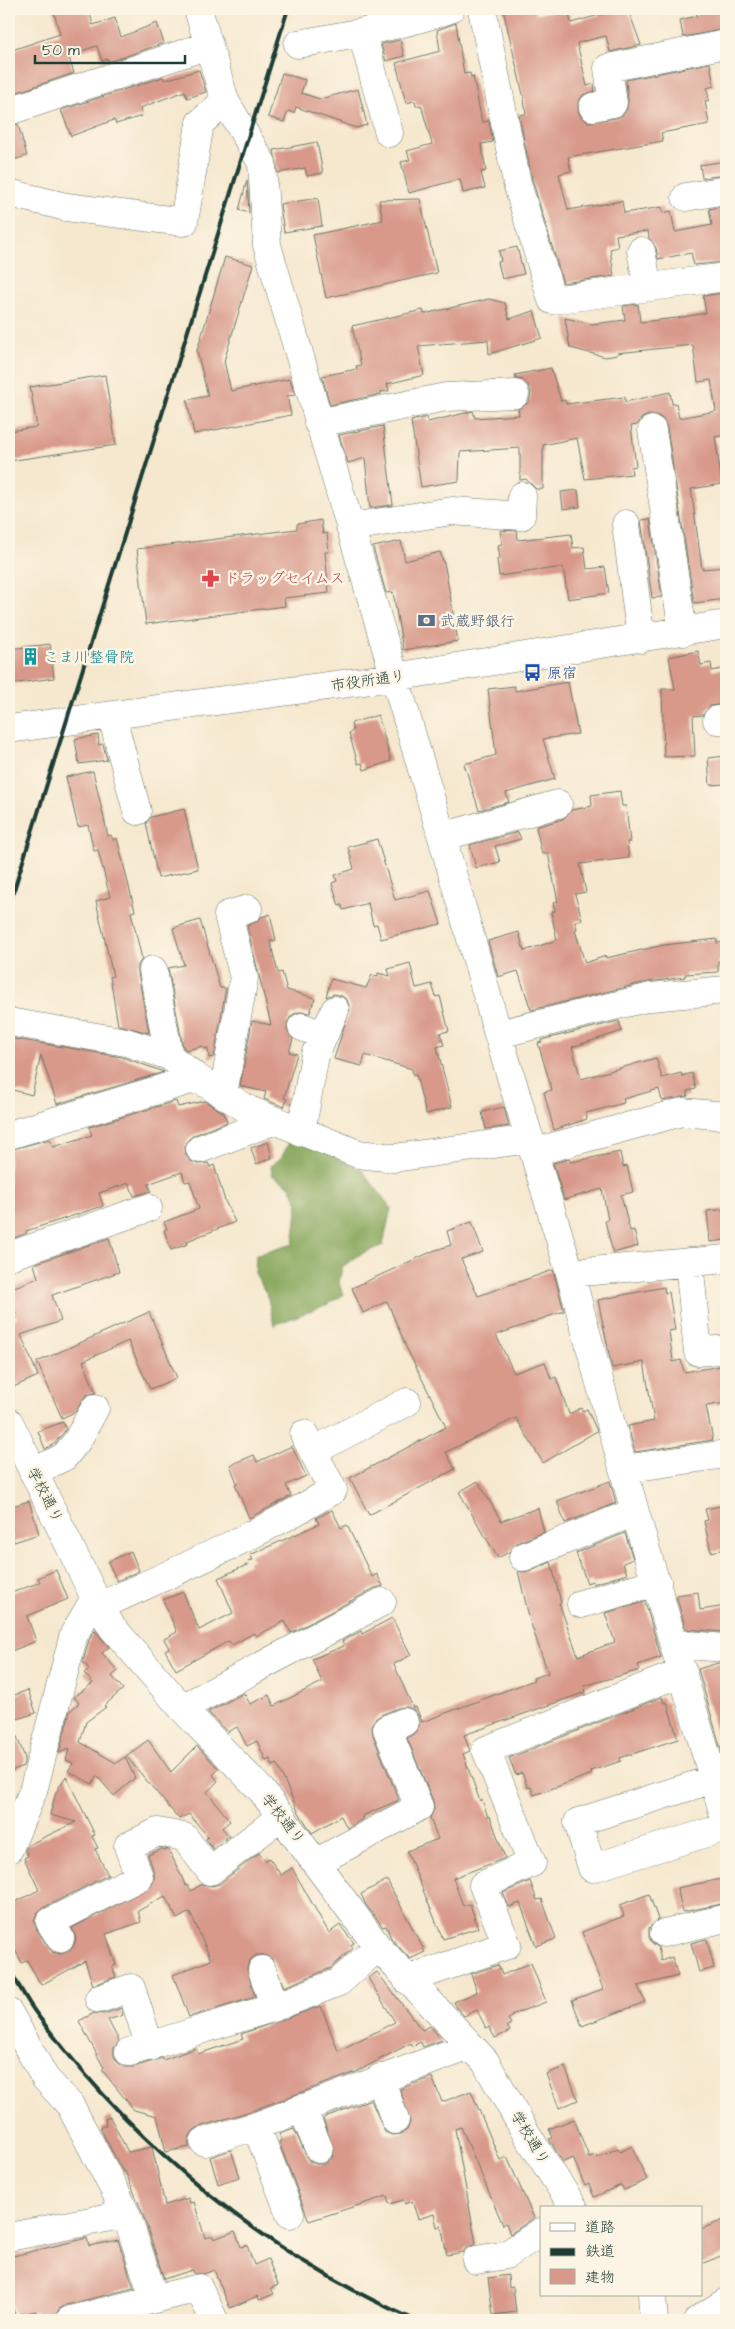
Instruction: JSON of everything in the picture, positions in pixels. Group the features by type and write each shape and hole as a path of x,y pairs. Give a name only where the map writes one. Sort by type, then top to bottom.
{"street":[{"path":"198,9 225,101 262,163 267,245 570,1273 635,1512 684,1672 726,1822"},
{"path":"298,44 362,33 450,9"},
{"path":"482,9 517,183 552,300 726,277"},
{"path":"362,33 389,133"},
{"path":"593,106 613,103 608,68 726,44"},
{"path":"9,111 209,45"},
{"path":"9,192 66,207 184,222 200,123 225,101"},
{"path":"686,197 726,190"},
{"path":"641,251 648,287"},
{"path":"318,423 446,397 515,394"},
{"path":"652,430 683,632"},
{"path":"350,527 452,504 521,516 522,496"},
{"path":"626,524 641,639"},
{"name":"市役所通り","path":"9,729 394,678 726,624"},
{"path":"112,716 137,811"},
{"path":"442,837 558,804"},
{"path":"224,1094 244,978 228,915 248,909"},
{"path":"153,970 169,1056"},
{"path":"498,1034 651,997 726,990"},
{"path":"301,1132 315,1055 313,1031 336,1010"},
{"path":"9,1022 126,1042 169,1056 197,1078 249,1110 272,1121 358,1154 394,1158 532,1145 682,1112 726,1116"},
{"path":"9,1135 197,1078"},
{"path":"200,1149 272,1121"},
{"path":"9,1256 148,1208"},
{"path":"570,1273 726,1259"},
{"path":"689,1262 698,1352 726,1349"},
{"path":"9,1849 33,1791 74,1634 97,1602 244,1539 287,1518 333,1490 308,1442 407,1402"},
{"path":"23,1464 64,1457 77,1441 95,1408"},
{"name":"学校通り","path":"9,1422 23,1464 112,1627 182,1708 262,1791 317,1862 378,1947 485,2062 526,2134 573,2206"},
{"path":"624,1470 726,1454"},
{"path":"523,1557 635,1512"},
{"path":"581,1604 657,1582"},
{"path":"182,1708 382,1602"},
{"path":"674,1644 726,1648"},
{"path":"407,1980 507,1945 483,1885 532,1863 486,1750 684,1672"},
{"path":"317,1862 419,1807 387,1729 404,1722"},
{"path":"714,1779 578,1822 592,1868 726,1827"},
{"path":"60,1938 50,1922 139,1877 128,1846 158,1832 184,1837 210,1871 282,1816"},
{"path":"664,1933 726,1918"},
{"path":"99,2000 130,1988 139,2050 275,2007 339,1982 378,1947"},
{"path":"262,1970 275,2007"},
{"path":"9,2013 45,2078 70,2105 126,2214 154,2298"},
{"path":"204,2142 256,2126 380,2078 470,2046"},
{"path":"380,2078 395,2120"},
{"path":"302,2108 319,2149"},
{"path":"256,2126 290,2214"},
{"path":"9,2237 126,2214"},
{"path":"476,2260 506,2255 540,2233"},
{"path":"70,2320 199,2288 214,2320"},
{"path":"652,2296 654,2320"},
{"path":"698,2320 726,2302"}],"green space":[{"path":"299,1140 362,1170 391,1208 383,1245 361,1254 342,1267 339,1283 343,1295 328,1304 274,1325 267,1295 255,1273 256,1255 293,1244 298,1203 290,1186 272,1175 271,1166 282,1157 289,1142"}],"building":[{"path":"53,9 89,9 93,25 115,18 121,37 157,23 164,43 109,62 108,59 102,61 97,46 68,55 74,73 9,95 9,51 60,34"},
{"path":"503,9 534,9 535,14 568,9 571,23 620,9 628,9 641,45 610,52 606,36 577,43 587,86 594,84 595,91 583,95 578,102 578,111 581,117 588,122 616,118 623,115 627,109 628,101 626,80 710,63 714,86 707,88 709,100 705,101 709,124 661,133 663,141 568,157 571,171 559,174 568,210 622,201 624,213 662,207 663,213 671,211 675,232 712,225 709,209 726,206 726,262 694,265 691,253 658,259 656,248 649,238 648,231 616,235 618,247 610,249 614,276 563,283 532,179 519,115 526,114 524,99"},
{"path":"695,9 726,9 726,29 683,37 680,20 697,16"},
{"path":"456,23 464,74 470,73 471,77 473,76 482,122 489,121 493,142 481,144 486,171 481,172 485,188 463,193 460,179 409,193 401,162 410,160 407,151 432,144 421,105 416,106 415,101 406,103 396,63 440,51 437,30"},
{"path":"400,40 404,56 386,61 381,44"},
{"path":"199,70 206,92 187,98 185,91 140,108 142,116 116,124 114,120 71,136 61,110 163,77 165,80"},
{"path":"282,73 305,80 301,93 320,99 358,89 367,125 356,128 296,107 294,113 288,111 284,122 268,117"},
{"path":"18,124 27,156 13,160 9,147 9,126"},
{"path":"317,142 323,173 307,176 305,168 278,173 274,150"},
{"path":"726,161 726,175 702,178 700,165"},
{"path":"247,180 249,213 239,210"},
{"path":"318,198 322,226 284,232 280,204"},
{"path":"420,199 437,273 326,298 313,235 383,220 379,200"},
{"path":"517,247 524,274 502,279 498,262 501,261 499,251"},
{"path":"225,257 253,265 224,361 231,391 290,379 295,395 287,396 291,415 194,434 187,400 208,396 197,351"},
{"path":"723,293 726,317 726,435 715,437 722,484 691,489 702,569 726,567 726,599 694,603 667,428 664,420 657,415 649,415 642,418 637,425 631,426 636,466 631,467 632,474 585,479 577,438 543,445 543,489 536,489 526,479 520,480 520,448 460,452 459,481 421,487 411,421 427,417 428,422 473,411 475,418 519,415 518,409 529,402 531,393 528,385 523,380 516,379 515,375 551,368 561,401 565,400 566,404 625,397 625,402 670,392 672,404 676,403 679,418 716,411 711,380 698,382 693,345 617,353 617,355 606,357 570,348 565,318 592,324 625,320 623,306 638,304 640,322 677,318 706,313 703,296"},
{"path":"489,299 505,303 509,319 534,311 542,338 489,354 488,340 418,346 424,375 387,384 389,391 381,392 381,394 330,405 322,376 357,369 356,366 361,365 352,326 423,310 424,314"},
{"path":"105,375 116,445 9,461 9,431 37,427 30,387"},
{"path":"383,426 393,505 370,508 365,458 348,463 339,435"},
{"path":"578,490 580,507 563,509 561,492"},
{"path":"650,519 662,597 652,598 641,520"},
{"name":"ドラッグセイムス","path":"321,520 323,534 327,533 329,552 325,552 329,593 284,598 285,606 146,624 137,549 297,529 297,524"},
{"path":"500,530 517,531 518,540 571,534 573,548 584,547 587,569 605,567 609,593 568,599 563,567 499,576 497,559 500,559 498,545 502,544"},
{"path":"401,541 405,561 440,552 445,567 458,641 403,650 393,592 386,593 373,547"},
{"name":"こま川整骨院","path":"50,644 54,678 11,684 9,649"},
{"path":"698,651 701,665 711,663 712,671 726,668 726,704 710,706 703,715 693,716 695,756 664,757 662,689 675,689 669,657"},
{"path":"568,682 578,734 543,739 555,779 506,793 509,802 479,810 464,764 496,755 488,689 515,686 515,691"},
{"path":"378,715 391,761 364,770 362,763 358,764 349,733 353,731 351,723"},
{"path":"98,735 99,745 103,744 107,760 79,764 75,739"},
{"path":"726,756 726,784 710,785 708,758"},
{"path":"93,771 108,836 111,835 113,840 117,838 135,911 131,912 142,959 138,965 138,973 149,1033 118,1025 110,977 113,976 96,901 110,897 98,850 94,851 88,825 78,827 66,777"},
{"path":"620,791 622,806 626,806 630,842 627,842 629,858 580,864 586,892 575,894 582,920 575,921 577,929 575,930 585,963 606,956 606,958 664,945 717,939 717,943 726,942 726,960 718,961 718,972 685,974 685,977 647,982 531,1010 518,971 498,977 488,941 519,932 524,951 557,940 551,912 555,911 553,903 558,902 548,853 542,854 536,827 563,819 572,810 592,806 591,795"},
{"path":"184,809 198,869 158,878 146,823 151,817"},
{"path":"518,832 521,839 495,846 500,862 476,868 470,845"},
{"path":"377,839 395,900 430,891 441,924 381,939 377,924 373,925 368,903 343,910 342,905 339,906 332,883 337,881 335,875 354,869 348,847"},
{"path":"270,914 276,940 270,941 278,973 282,972 287,990 315,998 310,1013 299,1012 292,1015 287,1022 287,1030 293,1039 289,1052 297,1054 284,1098 287,1099 284,1107 264,1099 266,1092 240,1086 252,1021 271,1025 247,926 261,917"},
{"path":"200,920 220,988 226,988 214,1057 209,1058 208,1048 204,1049 203,1046 186,1050 183,1047 168,968 184,965 173,928"},
{"path":"410,963 416,988 432,984 436,997 440,996 449,1031 440,1033 444,1045 437,1047 452,1107 426,1114 416,1075 413,1075 412,1069 365,1055 362,1066 334,1059 350,1008 347,1000 342,996 334,994 326,997 331,979 366,988 372,975 378,977 378,973 390,976 388,969"},
{"path":"619,1021 622,1031 572,1047 581,1079 656,1058 662,1078 681,1073 682,1076 692,1073 696,1089 687,1091 688,1096 662,1101 659,1089 623,1099 624,1103 586,1113 587,1119 554,1130 544,1092 552,1090 538,1043 542,1042 541,1040"},
{"path":"9,1038 122,1057 164,1072 57,1104 41,1055 32,1095 9,1089"},
{"path":"176,1101 178,1107 205,1101 224,1113 227,1122 194,1135 188,1140 185,1147 186,1155 191,1161 198,1164 208,1163 210,1167 214,1165 225,1201 235,1222 187,1241 188,1244 171,1250 164,1230 167,1229 164,1222 199,1209 190,1181 185,1182 182,1172 148,1184 151,1191 134,1196 129,1183 99,1193 103,1206 26,1231 27,1233 9,1240 9,1150 50,1139 53,1147 92,1135 89,1127"},
{"path":"504,1107 509,1126 486,1129 482,1112"},
{"path":"268,1142 272,1158 256,1164 251,1148"},
{"path":"620,1152 623,1167 627,1166 633,1192 621,1195 630,1231 634,1230 638,1246 613,1253 605,1221 608,1220 602,1189 564,1200 553,1163 569,1159 571,1162"},
{"path":"726,1209 726,1240 710,1242 707,1211"},
{"path":"472,1222 483,1252 461,1259 478,1296 553,1270 564,1311 496,1335 514,1373 545,1362 551,1379 556,1377 569,1414 581,1408 583,1411 587,1409 597,1431 543,1463 516,1418 446,1452 455,1469 369,1515 350,1478 446,1427 407,1349 387,1301 363,1313 352,1288 433,1251 451,1245 447,1231"},
{"path":"109,1238 119,1272 52,1295 61,1321 21,1335 38,1376 9,1389 9,1307 14,1319 17,1318 9,1295 9,1289 38,1278 34,1264"},
{"path":"664,1287 665,1293 669,1292 675,1330 669,1331 673,1362 681,1360 684,1372 721,1366 726,1403 706,1406 713,1440 635,1452 628,1426 654,1421 644,1362 612,1368 598,1300"},
{"path":"149,1312 177,1378 150,1389 128,1341 83,1361 96,1393 86,1395 75,1412 62,1418 37,1362"},
{"path":"63,1422 66,1429 54,1444 45,1449 38,1431"},
{"path":"292,1446 306,1476 286,1485 291,1496 249,1518 235,1484 237,1483 230,1465 254,1455 257,1462"},
{"path":"478,1481 501,1521 538,1508 544,1532 517,1543 509,1552 498,1558 459,1492"},
{"path":"610,1481 616,1503 565,1523 557,1501"},
{"path":"29,1501 39,1534 14,1542 9,1527 9,1507"},
{"path":"726,1505 726,1549 711,1552 704,1521 708,1520 705,1509"},
{"path":"332,1510 341,1528 347,1525 372,1577 377,1574 383,1586 375,1588 291,1633 285,1621 256,1636 254,1633 232,1645 229,1641 176,1670 165,1650 169,1648 164,1639 177,1632 163,1600 183,1592 199,1630 233,1613 218,1578 249,1564 248,1561 253,1560 250,1555 319,1524 316,1518"},
{"path":"625,1533 633,1559 623,1563 627,1574 593,1584 592,1581 587,1583 576,1553"},
{"path":"131,1551 139,1571 117,1581 108,1562"},
{"path":"551,1562 561,1603 559,1603 578,1656 615,1642 605,1613 645,1602 661,1657 638,1665 640,1670 584,1686 586,1692 464,1735 470,1751 463,1754 480,1801 482,1800 488,1817 490,1816 505,1858 453,1878 463,1906 470,1904 478,1928 443,1939 407,1851 438,1839 430,1818 434,1809 433,1801 407,1738 416,1732 419,1725 419,1717 414,1710 407,1707 398,1708 375,1719 372,1726 373,1735 399,1800 362,1816 363,1819 347,1828 341,1816 312,1833 298,1811 277,1764 273,1766 270,1759 266,1761 257,1741 247,1746 237,1727 227,1732 208,1712 244,1693 250,1704 269,1695 274,1706 322,1682 312,1659 344,1646 342,1641 361,1631 362,1634 392,1618 411,1655 394,1664 413,1708 416,1707 422,1722 534,1680 533,1678 548,1673 530,1621 518,1571 529,1572"},
{"path":"56,1570 68,1599 27,1616 36,1641 9,1652 9,1594 40,1582 38,1578"},
{"path":"698,1592 700,1610 726,1606 726,1632 686,1629 676,1595"},
{"path":"94,1630 109,1647 102,1653 118,1671 112,1676 123,1689 104,1706 106,1707 86,1722 80,1742 116,1763 125,1757 135,1778 114,1796 97,1776 92,1784 68,1771 73,1763 66,1760 69,1749 59,1753 70,1711 79,1703 74,1697 93,1683 84,1673 89,1669 83,1662"},
{"path":"723,1663 726,1676 726,1752 722,1753 698,1669"},
{"path":"28,1690 36,1713 11,1721 25,1758 23,1766 9,1772 9,1697"},
{"path":"662,1697 664,1703 667,1702 678,1739 620,1758 621,1761 591,1771 592,1774 534,1795 531,1787 528,1788 522,1773 516,1775 509,1758"},
{"path":"148,1740 171,1772 197,1746 219,1769 213,1775 218,1781 207,1792 230,1821 222,1828 229,1836 213,1849 206,1839 208,1837 189,1814 179,1819 126,1756"},
{"path":"66,1776 95,1835 92,1836 98,1848 95,1849 108,1875 43,1908 37,1913 34,1922 37,1930 52,1952 61,1954 69,1951 74,1946 76,1938 72,1928 151,1886 154,1880 154,1872 148,1855 162,1849 169,1850 186,1886 188,1885 191,1891 202,1884 212,1886 219,1884 259,1853 265,1861 269,1858 281,1875 292,1868 329,1933 340,1925 354,1943 351,1945 353,1948 331,1968 284,1987 272,1959 264,1955 256,1955 250,1960 247,1968 255,1997 189,2017 173,1975 211,1960 190,1912 177,1919 165,1896 138,1911 141,1922 106,1934 116,1965 112,1967 116,1977 93,1985 85,1961 41,1985 27,1960 22,1963 9,1939 9,1905 39,1890 24,1858 28,1856 25,1850 28,1845 76,1822 50,1815 56,1792"},
{"path":"726,1878 726,1903 683,1912 677,1888"},
{"path":"387,1880 425,1952 410,1959 391,1938 386,1926 383,1927 366,1905 361,1894"},
{"path":"530,1881 537,1900 542,1899 556,1939 536,1946 520,1903 509,1907 503,1893"},
{"path":"649,1894 658,1919 649,1928 649,1937 652,1943 658,1947 661,1961 672,1957 678,1976 638,1986 645,2002 582,2026 572,2000 603,1989 582,1932 624,1916 620,1905"},
{"path":"707,1939 714,1968 699,1972 691,1943"},
{"path":"531,1963 546,2002 511,2015 512,2017 508,2019 511,2024 507,2026 510,2031 495,2038 489,2027 486,2028 477,2010 464,2016 457,2008 454,2002 477,1992 471,1974 498,1965 502,1975"},
{"path":"377,1972 422,2030 430,2026 442,2040 423,2047 421,2042 412,2046 411,2043 356,2072 251,2111 199,2127 193,2131 189,2138 189,2147 166,2152 157,2116 134,2110 102,2070 104,2068 79,2021 94,2013 104,2014 121,2008 123,2015 108,2020 119,2041 114,2048 114,2056 119,2064 125,2067 133,2067 162,2058 163,2060 196,2048 198,2054 243,2039 241,2034 321,2006 338,2051 395,2022 368,1978"},
{"path":"565,2067 578,2100 559,2108 546,2074"},
{"path":"432,2077 442,2102 471,2091 500,2160 507,2157 534,2218 510,2234 506,2223 503,2225 461,2127 455,2129 476,2244 466,2248 463,2252 447,2255 441,2226 437,2227 434,2214 418,2219 412,2201 405,2204 403,2200 389,2204 387,2196 309,2221 279,2142 282,2140 279,2134 294,2129 309,2161 316,2164 325,2164 332,2158 334,2151 323,2119 325,2117 371,2100 385,2132 392,2135 401,2134 407,2130 410,2122 400,2089"},
{"path":"110,2117 128,2152 152,2147 165,2205 189,2198 190,2203 194,2202 205,2238 213,2236 214,2239 235,2231 241,2247 247,2245 254,2265 268,2259 278,2285 271,2288 274,2294 259,2300 258,2296 230,2308 214,2270 204,2274 193,2273 192,2270 164,2279 141,2209 125,2171 123,2172 100,2128 106,2125 105,2119"},
{"path":"574,2119 589,2157 596,2155 597,2158 618,2148 620,2152 632,2146 647,2180 624,2190 621,2185 594,2197 589,2184 585,2186 573,2158 563,2162 549,2139 553,2138 549,2129"},
{"path":"231,2150 240,2177 218,2184 210,2157"},
{"path":"726,2219 726,2254 702,2264 702,2229"},
{"path":"87,2238 89,2246 118,2240 134,2288 66,2305 59,2309 55,2318 37,2320 36,2311 15,2315 9,2297 9,2257"},
{"path":"508,2275 509,2288 513,2287 516,2312 493,2315 488,2278"}],"railway":[{"path":"9,906 288,9"},
{"path":"9,1969 35,2011 77,2065 161,2153 256,2230 307,2263 360,2293 415,2320"}],"place":[{"name":"ドラッグセイムス","path":"211,578"},
{"name":"武蔵野銀行","path":"426,621"},
{"name":"こま川整骨院","path":"30,657"},
{"name":"原宿","path":"533,673"}]}
